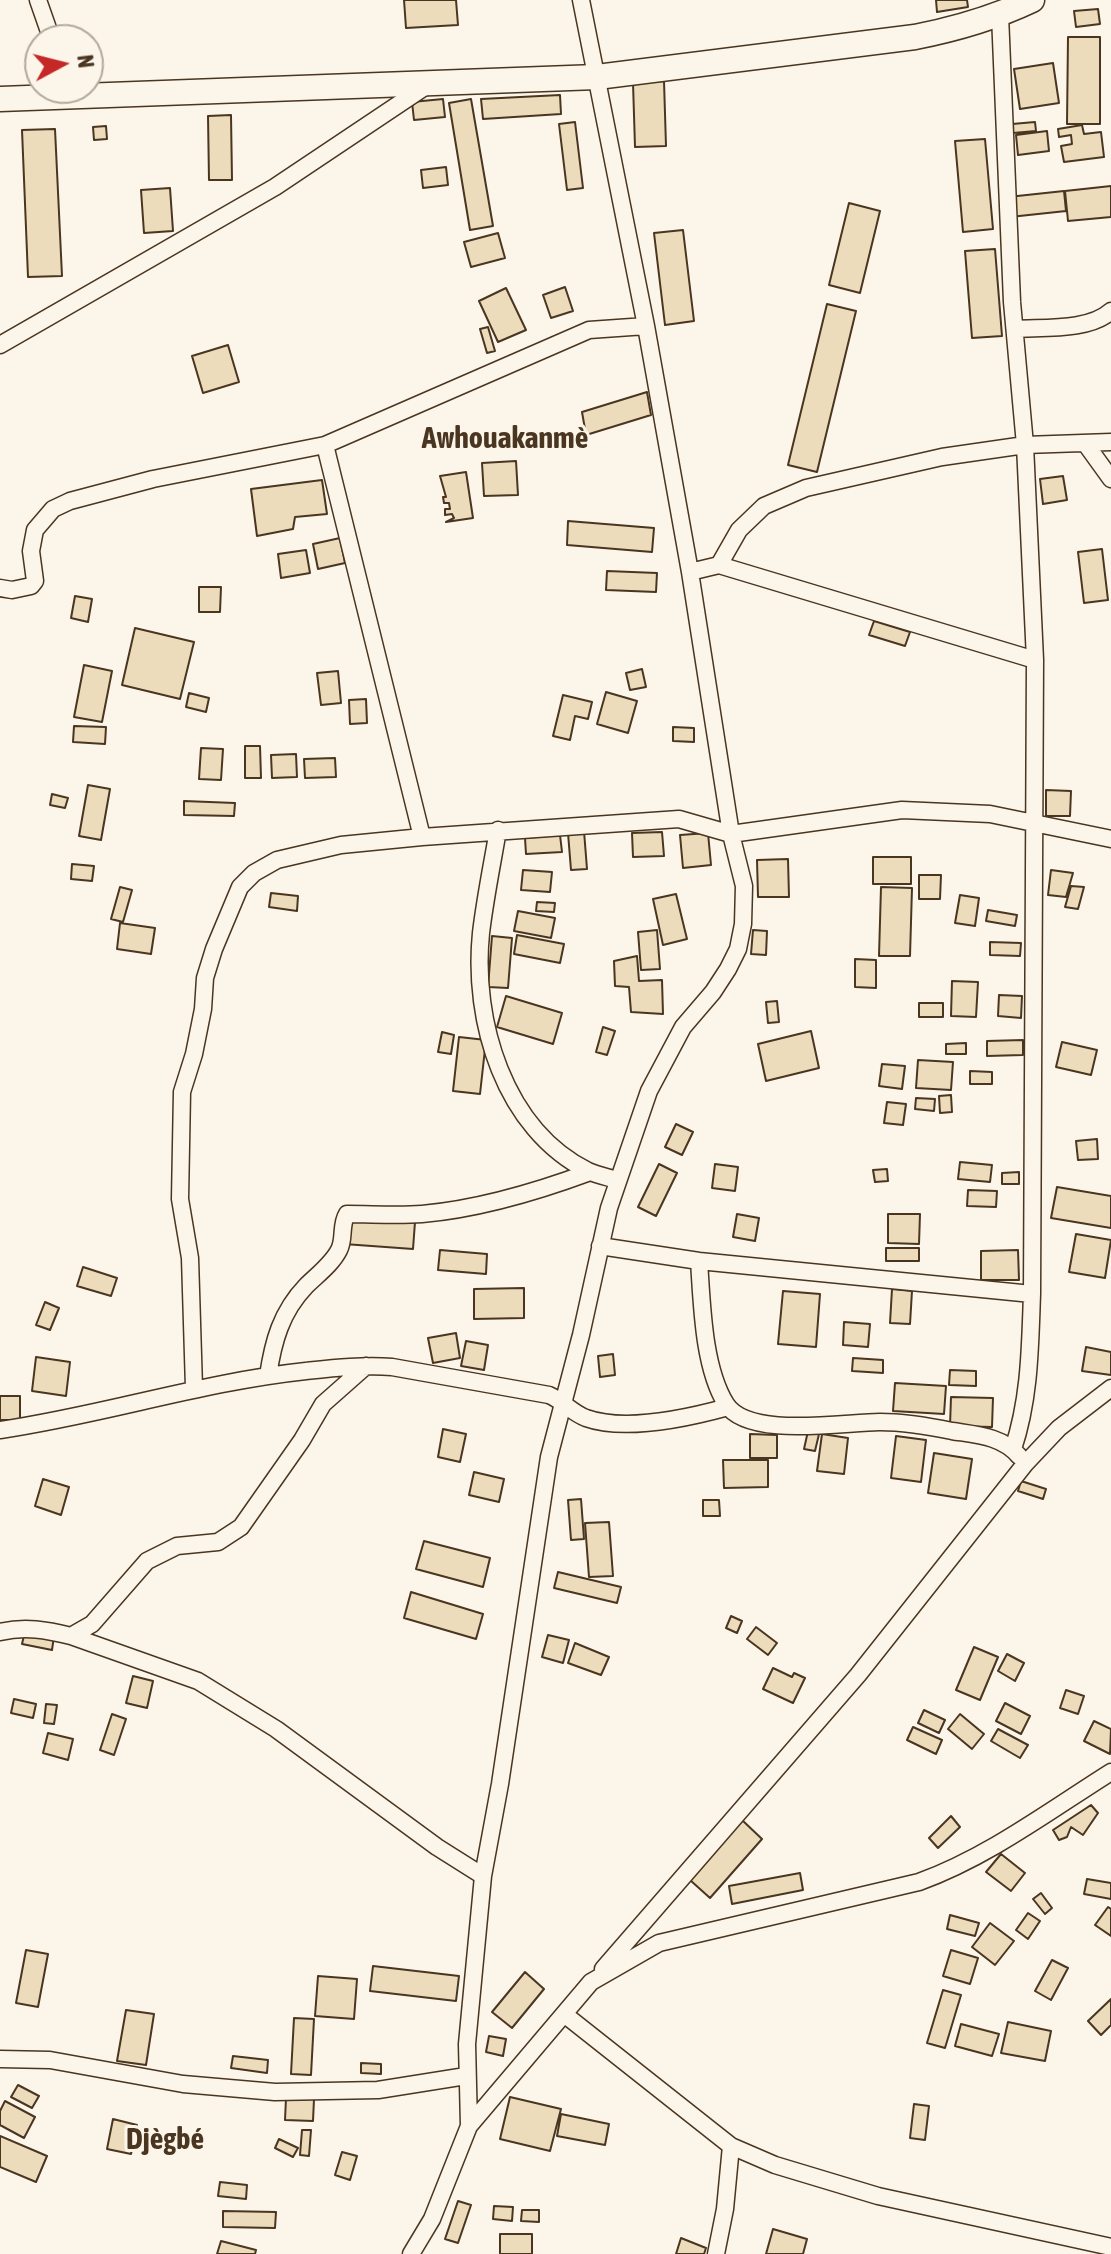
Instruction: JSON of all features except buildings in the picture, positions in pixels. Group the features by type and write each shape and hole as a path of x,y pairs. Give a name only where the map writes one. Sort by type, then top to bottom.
{"main road":[{"path":"104,91 597,77 950,31 1000,15 1032,0"},
{"path":"0,99 24,97"}],"street":[{"path":"38,0 46,24"},
{"path":"469,2126 466,2076 483,1876 500,1784 549,1457 617,1180 649,1091 683,1027 713,992 738,949 743,924 744,886 731,834 690,572 646,326 581,0"},
{"path":"1000,15 1012,302 1025,445 1035,660 1032,1294 1027,1391 1013,1449"},
{"path":"0,345 275,187 433,81"},
{"path":"1015,329 1102,320 1111,311"},
{"path":"0,588 12,590 31,586 35,581 31,551 35,530 41,519 53,509 70,501 153,479 325,445 589,330 646,326"},
{"path":"719,565 739,530 764,506 806,488 928,460 1025,445 1111,442"},
{"path":"1085,443 1111,479"},
{"path":"325,445 422,837"},
{"path":"690,572 719,565 1035,660"},
{"path":"194,1388 190,1258 180,1199 182,1092 194,1054 203,1009 205,978 226,917 240,887 254,873 277,860 341,845 422,837 679,819 731,834 902,810 990,814 1111,839"},
{"path":"498,830 481,935 480,976 500,1072 517,1105 563,1156 590,1172 617,1180"},
{"path":"268,1376 283,1315 341,1248 343,1220 347,1214 421,1214 464,1208 540,1190 590,1172"},
{"path":"600,1246 699,1261 1032,1294"},
{"path":"699,1261 705,1331 715,1378 728,1407 744,1419 765,1425 909,1423 1002,1441 1025,1464"},
{"path":"0,1430 54,1421 194,1388 367,1365 534,1392 564,1401 572,1411 584,1417 620,1423 673,1419 728,1407"},
{"path":"71,1636 92,1624 147,1561 177,1546 218,1542 241,1527 302,1440 323,1404 367,1365"},
{"path":"411,2254 432,2219 469,2126 858,1675 1025,1464 1059,1428 1111,1388"},
{"path":"0,1632 43,1629 198,1681 276,1729 437,1847 483,1876"},
{"path":"591,1982 659,1943 939,1875 987,1851 1111,1772"},
{"path":"564,2014 731,2146 775,2165 878,2196 1111,2247"},
{"path":"0,2059 50,2060 183,2084 275,2092 378,2090 466,2076"},
{"path":"716,2254 725,2209 731,2146"}],"district":[{"name":"Awhouakanmè","path":"505,439"},
{"name":"Djègbé","path":"165,2140"}]}
